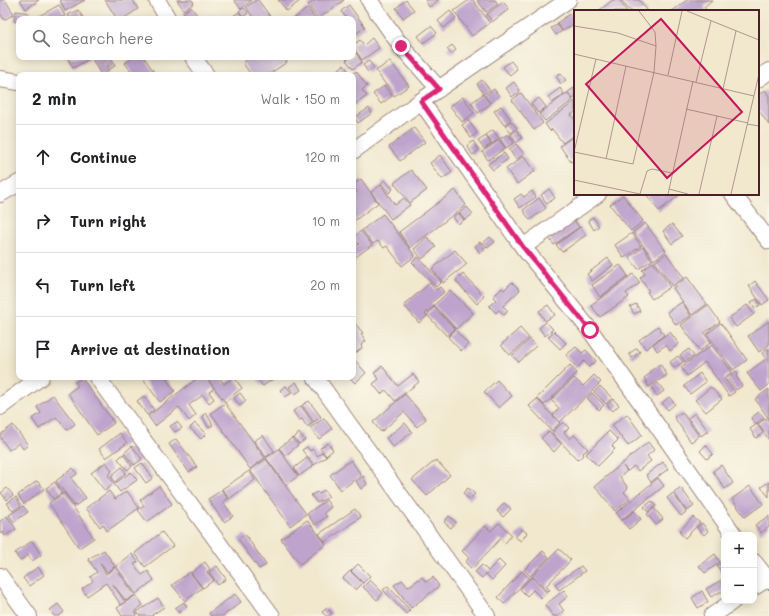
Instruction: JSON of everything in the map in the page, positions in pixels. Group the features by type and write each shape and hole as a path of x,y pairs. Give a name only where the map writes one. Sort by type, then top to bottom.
{"street":[{"path":"157,0 166,16"},
{"path":"369,0 401,46 439,89"},
{"path":"356,149 421,101 568,0"},
{"path":"194,60 204,72"},
{"path":"759,78 769,71"},
{"path":"0,79 16,82"},
{"path":"421,101 523,247 590,330 732,532"},
{"path":"0,194 16,185"},
{"path":"523,247 597,195"},
{"path":"734,195 769,241"},
{"path":"0,407 37,380"},
{"path":"99,380 272,616"},
{"path":"317,380 487,616"},
{"path":"757,568 763,582"},
{"path":"0,576 29,616"},
{"path":"712,616 730,604"}],"building":[{"path":"0,0 5,0 14,14 4,20 0,13"},
{"path":"20,0 39,0 26,9"},
{"path":"60,0 85,0 65,11"},
{"path":"105,0 133,0 138,9 128,16 115,16"},
{"path":"177,0 192,0 194,3 184,10"},
{"path":"234,0 252,0 241,9"},
{"path":"258,0 270,16 252,16 246,7"},
{"path":"278,0 301,0 287,11"},
{"path":"316,0 344,0 322,16 316,16 308,5"},
{"path":"406,0 414,10 403,18 396,8"},
{"path":"425,0 439,0 429,7"},
{"path":"469,0 473,0 490,23 472,36 454,11"},
{"path":"477,0 495,0 498,4 486,12"},
{"path":"613,0 619,0 626,10 599,10"},
{"path":"621,0 639,0 647,10 629,10"},
{"path":"687,0 712,0 704,7 706,10 673,10"},
{"path":"503,2 509,9 492,22 487,14"},
{"path":"59,5 65,16 39,16"},
{"path":"349,5 365,27 356,34 356,16 345,16 341,11"},
{"path":"191,7 198,16 186,16 183,13"},
{"path":"244,8 248,13 242,16 239,11"},
{"path":"308,8 313,16 297,16"},
{"path":"78,10 82,16 68,16"},
{"path":"16,11 29,13 28,16 16,16 16,21 14,21"},
{"path":"450,11 456,18 444,28 438,21"},
{"path":"239,12 242,16 233,16"},
{"path":"571,13 574,18 574,24 563,31 557,23"},
{"path":"557,25 562,31 556,35 551,28"},
{"path":"431,26 437,33 423,43 418,36"},
{"path":"372,38 379,48 362,60 356,51 356,43 360,40 364,45"},
{"path":"452,45 456,50 451,54 447,49"},
{"path":"356,53 362,62 353,69 346,60 356,60"},
{"path":"69,60 87,60 73,68"},
{"path":"93,60 103,60 109,71 99,72"},
{"path":"106,60 112,60 115,66 110,69"},
{"path":"130,60 146,60 154,72 132,72 125,63"},
{"path":"247,60 286,60 287,62 272,72 249,72 243,63"},
{"path":"369,61 374,68 368,72 363,65"},
{"path":"390,61 409,86 394,96 376,71"},
{"path":"511,61 517,69 510,75 503,67"},
{"path":"344,65 349,72 335,72"},
{"path":"356,71 367,86 362,90 367,96 356,104 356,72 355,72"},
{"path":"560,73 566,80 561,84 556,76"},
{"path":"482,80 490,90 484,94 477,84"},
{"path":"514,82 520,91 512,97 506,88"},
{"path":"384,86 392,96 381,104 373,94"},
{"path":"560,88 564,94 552,103 548,97"},
{"path":"574,88 574,98 573,99 568,92"},
{"path":"494,89 499,96 490,103 485,96"},
{"path":"765,90 769,96 769,125 759,110 759,94"},
{"path":"521,93 543,123 534,130 512,100"},
{"path":"567,93 573,100 545,121 539,114"},
{"path":"483,94 490,104 478,113 471,103"},
{"path":"463,97 474,113 462,122 450,106"},
{"path":"539,98 546,107 538,113 531,104"},
{"path":"574,102 574,113 571,115 574,119 574,135 563,143 552,129 550,131 545,124"},
{"path":"501,106 511,120 504,125 494,111"},
{"path":"369,108 372,113 358,123 356,117"},
{"path":"468,120 477,133 471,138 462,125"},
{"path":"511,121 517,128 511,133 505,126"},
{"path":"414,128 425,142 400,161 389,147"},
{"path":"493,130 499,139 492,144 486,135"},
{"path":"517,130 522,138 516,143 510,135"},
{"path":"508,134 514,143 506,148 500,139"},
{"path":"486,136 491,144 484,149 478,141"},
{"path":"574,136 574,160 571,162 560,146"},
{"path":"499,140 505,148 488,160 482,152"},
{"path":"473,141 479,150 473,155 467,146"},
{"path":"516,144 524,154 516,160 509,149"},
{"path":"504,153 508,159 493,170 488,164"},
{"path":"440,155 452,172 442,179 430,163"},
{"path":"524,156 535,171 517,184 506,169"},
{"path":"411,170 427,190 410,203 394,183"},
{"path":"361,179 378,203 356,220 357,192 356,183"},
{"path":"385,180 393,189 389,193 381,183"},
{"path":"381,185 395,205 404,198 410,205 391,219 371,192"},
{"path":"549,189 555,198 547,204 541,195"},
{"path":"455,190 466,205 410,248 399,232"},
{"path":"532,191 536,197 520,208 514,199 521,194 524,197"},
{"path":"623,195 643,221 631,231 610,205"},
{"path":"647,195 680,195 659,211"},
{"path":"539,198 546,208 530,220 523,210"},
{"path":"467,207 473,214 465,220 459,213"},
{"path":"458,213 464,220 458,224 453,217"},
{"path":"383,214 415,256 402,266 387,246 384,248 378,241 373,244 362,230"},
{"path":"593,217 599,226 594,230 588,220"},
{"path":"574,220 579,227 554,245 549,238"},
{"path":"645,223 666,251 654,260 633,232"},
{"path":"672,224 682,236 672,244 663,231"},
{"path":"580,227 586,235 562,252 556,245"},
{"path":"361,231 372,245 356,257 356,246 359,244 356,240 356,235"},
{"path":"632,233 641,246 624,258 615,245"},
{"path":"427,237 436,247 422,259 414,249"},
{"path":"490,237 495,242 487,248 483,243"},
{"path":"480,242 485,249 480,253 475,246"},
{"path":"643,247 652,260 638,269 629,257"},
{"path":"455,250 467,264 443,283 432,269"},
{"path":"666,253 684,278 672,286 655,262"},
{"path":"418,257 441,282 436,287 412,262"},
{"path":"608,258 613,265 592,281 587,274"},
{"path":"653,262 670,287 652,299 647,292 649,291 640,278 645,274 642,270"},
{"path":"620,265 628,276 600,297 592,285"},
{"path":"463,274 484,296 477,304 456,281"},
{"path":"633,274 640,283 626,293 629,297 600,317 591,305"},
{"path":"687,277 707,304 692,315 673,288"},
{"path":"755,281 769,300 762,305 749,286"},
{"path":"512,282 520,290 503,306 508,311 504,315 499,310 496,313 489,306 496,300 493,297 502,288 504,290"},
{"path":"430,283 436,290 440,287 444,292 431,303 434,306 425,314 427,316 419,323 404,305"},
{"path":"450,290 473,313 456,329 434,305"},
{"path":"757,299 760,305 755,308 751,302"},
{"path":"682,302 691,316 676,325 667,312"},
{"path":"636,304 640,311 634,314 630,307"},
{"path":"548,305 555,315 545,321 539,311"},
{"path":"708,305 720,322 704,333 711,342 700,351 681,325"},
{"path":"747,305 754,314 736,327 729,318"},
{"path":"434,307 455,329 447,336 427,315"},
{"path":"769,321 769,345 759,352 748,336"},
{"path":"546,322 553,329 545,336 539,328"},
{"path":"721,323 747,360 733,370 707,334"},
{"path":"356,325 363,333 361,334 366,341 361,345 362,348 356,353"},
{"path":"658,326 664,335 646,349 639,340"},
{"path":"520,328 529,338 510,355 501,345"},
{"path":"455,330 468,344 461,351 448,337"},
{"path":"554,331 566,343 560,349 548,337"},
{"path":"670,332 679,344 670,351 666,345 657,351 653,344"},
{"path":"530,339 536,346 519,362 512,356"},
{"path":"712,345 732,372 724,378 735,392 729,396 705,362 687,376 681,367"},
{"path":"576,347 582,353 586,350 596,361 589,367 584,361 577,368 566,355"},
{"path":"637,348 640,352 632,358 629,354"},
{"path":"689,349 694,356 685,362 680,355"},
{"path":"769,349 769,385 761,391 747,373 766,359 762,353"},
{"path":"678,356 683,362 674,368 670,362"},
{"path":"356,361 366,373 355,383 352,380 356,380"},
{"path":"660,364 667,375 649,387 644,378 651,373 649,372"},
{"path":"570,365 577,373 544,405 537,398"},
{"path":"382,366 398,386 413,374 419,382 395,401 386,390 381,394 373,384 379,379 374,373"},
{"path":"736,371 738,374 736,376 742,386 736,390 727,378"},
{"path":"700,373 706,382 690,394 684,386"},
{"path":"594,375 601,382 560,422 553,415 559,408 551,400 574,378 583,386"},
{"path":"83,380 114,423 97,435 68,393 78,386 75,382"},
{"path":"144,380 167,380 175,391 160,402"},
{"path":"195,380 207,380 214,388 209,392 214,399 209,403 203,395 189,405 196,415 189,421 179,407 155,426 148,416"},
{"path":"208,380 221,380 224,384 230,380 236,380 242,388 225,402"},
{"path":"258,380 272,380 263,386"},
{"path":"497,380 512,396 499,408 484,392"},
{"path":"296,382 301,390 295,394 289,387"},
{"path":"658,383 664,391 657,396 652,388"},
{"path":"286,386 292,393 285,397 280,390"},
{"path":"600,386 612,398 606,404 594,392"},
{"path":"711,387 722,399 706,412 695,400"},
{"path":"769,389 769,419 755,399"},
{"path":"240,393 246,401 240,406 234,398"},
{"path":"592,393 604,405 599,410 587,398"},
{"path":"405,394 426,419 417,427 404,412 381,432 373,422"},
{"path":"53,395 75,424 67,430 56,417 39,429 32,419 41,413 37,407"},
{"path":"144,396 154,410 147,415 137,401"},
{"path":"669,397 675,404 668,410 662,403"},
{"path":"537,399 560,423 552,431 529,406"},
{"path":"613,399 619,405 613,411 607,405"},
{"path":"309,401 321,417 314,422 302,405"},
{"path":"225,403 265,458 250,469 211,413"},
{"path":"301,406 313,423 307,427 302,419 299,420 293,411"},
{"path":"682,412 699,436 691,442 674,417"},
{"path":"759,412 764,418 755,424 751,418"},
{"path":"206,413 213,425 208,427 202,416"},
{"path":"695,413 708,431 701,436 688,418"},
{"path":"627,414 642,435 628,446 612,425"},
{"path":"324,418 332,429 319,439 310,428"},
{"path":"766,418 769,422 769,440 758,424"},
{"path":"177,422 182,428 175,432 170,426"},
{"path":"563,422 569,428 564,432 570,439 574,435 588,449 578,460 552,433"},
{"path":"195,423 206,434 201,439 190,428"},
{"path":"405,423 412,432 393,447 386,438"},
{"path":"757,424 763,433 756,438 750,429"},
{"path":"13,425 28,445 23,449 19,443 9,450 0,437 0,435"},
{"path":"549,431 561,444 554,452 541,438"},
{"path":"609,431 618,440 612,446 615,449 598,466 586,454"},
{"path":"120,433 127,443 106,458 99,449"},
{"path":"299,433 305,440 299,444 294,438"},
{"path":"263,435 274,451 266,457 254,441"},
{"path":"292,438 298,445 285,456 279,448"},
{"path":"176,439 197,467 189,472 169,444"},
{"path":"648,442 654,450 647,456 651,461 638,471 634,466 628,471 623,466 627,471 620,477 628,488 624,492 630,499 615,511 595,486"},
{"path":"328,443 333,450 326,456 320,448"},
{"path":"706,445 713,454 707,459 700,451"},
{"path":"132,446 142,459 134,465 124,453"},
{"path":"307,447 310,451 312,449 318,456 322,452 326,457 314,465 302,450"},
{"path":"279,449 298,476 286,485 266,458"},
{"path":"123,454 132,466 127,470 118,459"},
{"path":"307,458 313,466 299,476 294,468"},
{"path":"266,459 306,514 290,526 250,470"},
{"path":"351,460 361,475 341,490 330,475"},
{"path":"436,460 450,475 427,496 412,480"},
{"path":"106,462 112,471 108,475 114,483 105,491 91,473"},
{"path":"663,462 668,469 651,482 646,475"},
{"path":"142,463 153,478 146,483 135,468"},
{"path":"721,465 733,483 725,489 713,471"},
{"path":"122,467 126,473 115,482 111,476"},
{"path":"73,468 77,474 71,478 86,498 75,506 56,481"},
{"path":"249,471 255,480 229,499 222,489"},
{"path":"131,472 137,480 120,492 114,484"},
{"path":"363,476 367,484 361,489 356,481"},
{"path":"658,478 664,486 622,520 616,513"},
{"path":"37,481 44,489 24,504 18,495"},
{"path":"55,482 62,493 53,499 46,488"},
{"path":"769,482 769,497 761,487"},
{"path":"159,486 172,504 147,522 138,510 144,506 140,500"},
{"path":"750,486 763,504 745,517 732,499"},
{"path":"7,488 13,495 7,500 1,493"},
{"path":"468,488 475,494 469,500 463,493"},
{"path":"681,488 694,506 687,511 674,493"},
{"path":"222,490 228,499 223,502 233,516 224,522 208,499"},
{"path":"324,490 329,497 317,503 311,495 317,492 319,494"},
{"path":"109,491 115,499 127,491 139,508 107,531 103,524 100,527 86,508"},
{"path":"64,493 94,538 79,548 49,503"},
{"path":"673,493 686,512 681,516 667,498"},
{"path":"16,497 21,505 13,511 7,503"},
{"path":"326,500 331,507 324,513 327,516 315,525 307,514"},
{"path":"652,501 656,506 648,512 644,507"},
{"path":"504,503 511,509 503,517 497,511"},
{"path":"23,506 28,512 14,522 9,515"},
{"path":"654,508 663,519 656,525 647,514"},
{"path":"355,509 361,517 325,542 319,534"},
{"path":"634,511 641,519 629,529 622,521"},
{"path":"7,516 16,529 5,536 3,532 0,534 0,521"},
{"path":"449,516 456,522 451,528 444,522"},
{"path":"769,516 769,527 761,533 755,525"},
{"path":"693,517 700,523 685,538 679,532"},
{"path":"307,520 326,544 300,564 281,539"},
{"path":"499,523 512,535 505,543 500,539 472,569 465,562 469,558 462,551 485,526 491,531"},
{"path":"702,523 708,531 704,535 697,528"},
{"path":"522,529 527,533 521,541 515,537"},
{"path":"162,532 173,546 145,567 135,553"},
{"path":"245,534 266,565 259,569 238,539"},
{"path":"32,541 41,555 32,561 28,555 20,561 15,553"},
{"path":"559,549 571,560 546,586 550,590 548,591 532,576"},
{"path":"104,550 115,566 107,572 100,563 106,574 115,567 135,595 126,601 112,583 125,602 121,605 106,583 87,596 82,589 93,581 90,577 97,572 88,559"},
{"path":"543,551 549,557 530,576 524,570"},
{"path":"132,554 138,562 134,564 142,575 148,571 154,580 136,594 116,566"},
{"path":"715,554 720,562 705,573 699,566"},
{"path":"499,560 505,566 492,580 486,574 482,578 475,572 482,565 488,571"},
{"path":"205,562 210,569 207,572 214,580 203,588 191,573"},
{"path":"721,563 721,572 717,566"},
{"path":"358,564 370,576 363,583 351,571"},
{"path":"217,566 226,579 218,585 209,572"},
{"path":"581,566 585,571 559,590 555,584"},
{"path":"38,567 44,575 29,586 23,578"},
{"path":"350,571 363,583 356,590 343,578"},
{"path":"522,571 529,578 504,604 498,597"},
{"path":"190,572 202,588 185,601 172,585"},
{"path":"422,577 426,582 433,577 439,586 411,608 394,585 402,580 408,587"},
{"path":"532,577 547,593 541,598 533,590 527,596 520,589"},
{"path":"370,580 383,593 377,600 363,587"},
{"path":"721,580 721,592 711,597 706,589"},
{"path":"388,586 410,610 406,614 383,590"},
{"path":"564,590 568,596 559,604 564,611 558,616 553,616 545,605"},
{"path":"702,591 708,602 698,608 692,598"},
{"path":"235,594 241,602 223,616 211,616 209,613"},
{"path":"136,595 143,605 135,611 137,615 122,616 117,608"},
{"path":"158,598 164,607 152,615 153,616 140,616 137,612"},
{"path":"184,602 187,607 179,613 175,608"},
{"path":"58,604 64,612 59,616 54,616 50,610"},
{"path":"327,608 332,613 329,616 326,616 322,612"}],"route":[{"path":"401,46 439,89 421,101 523,247 590,330"}]}
